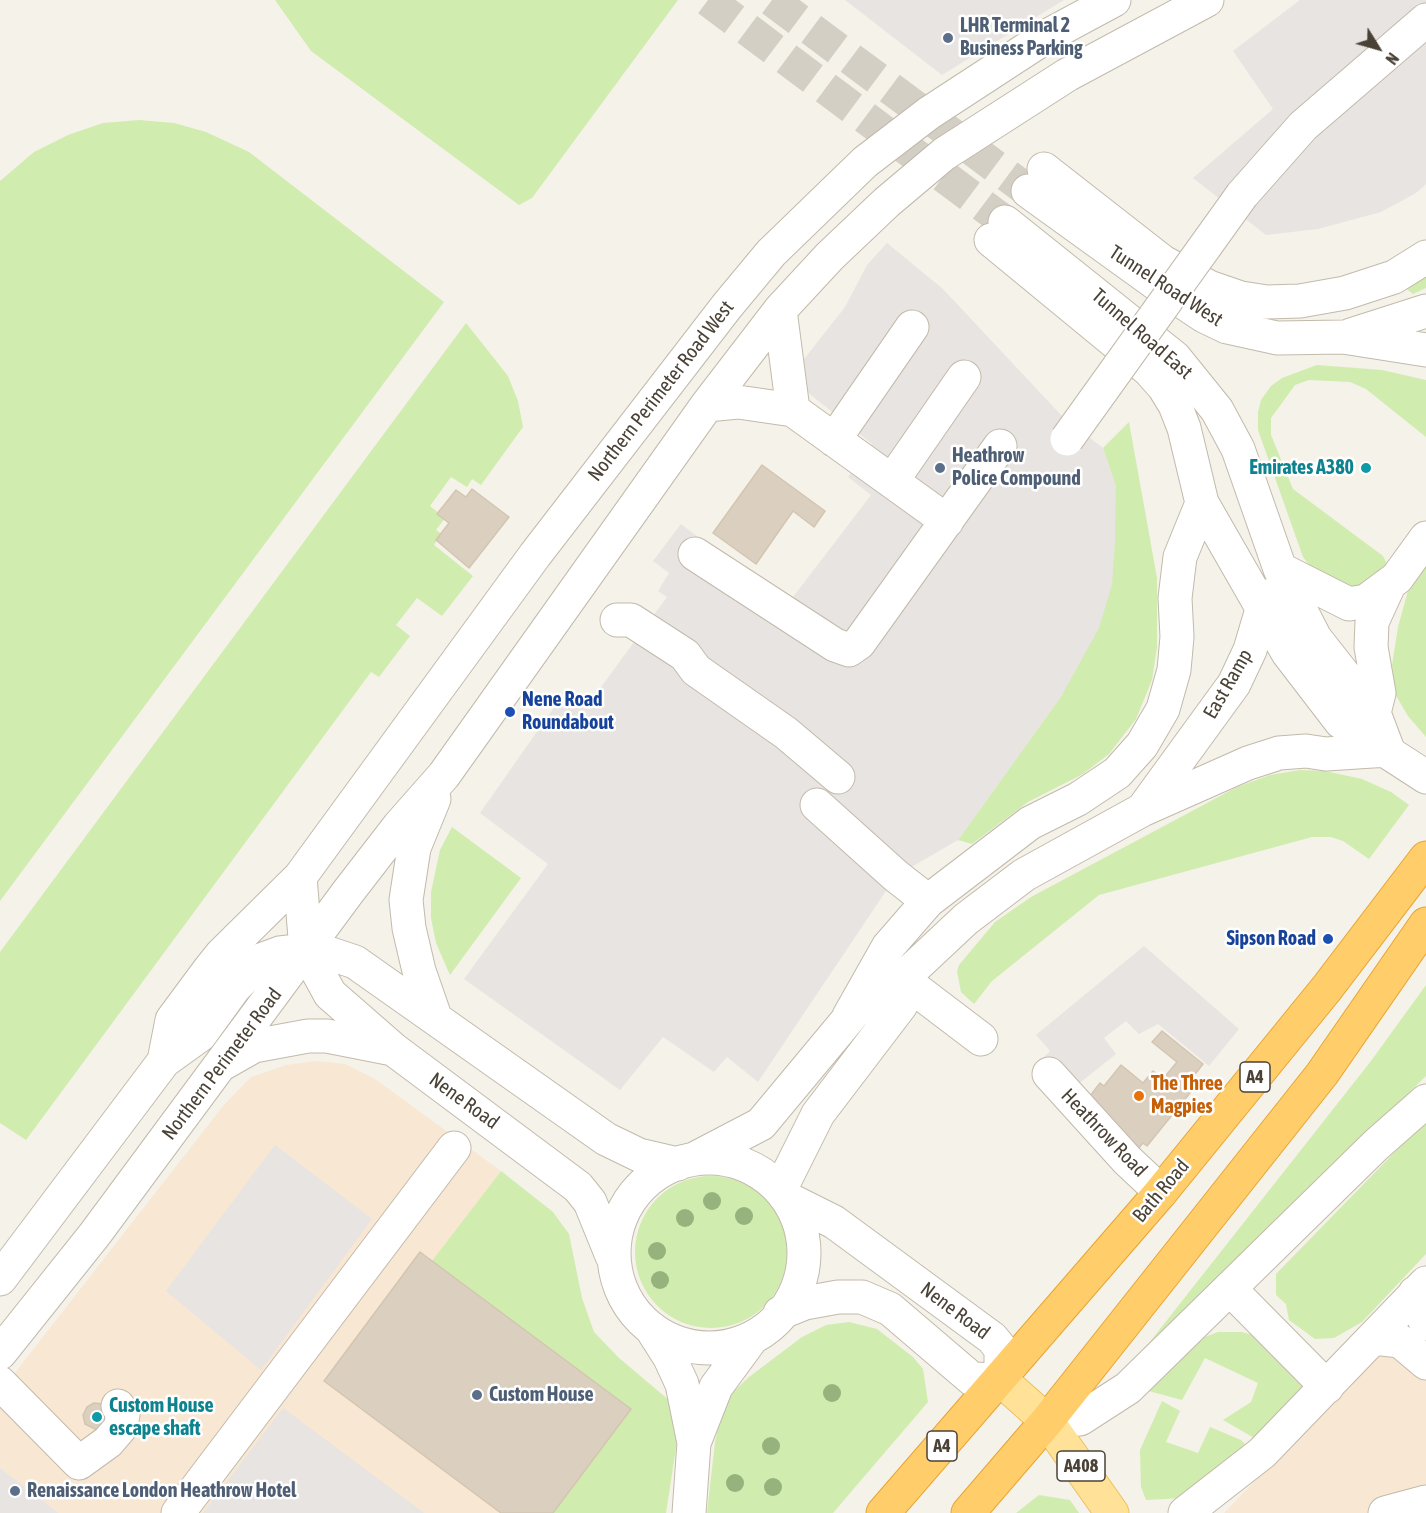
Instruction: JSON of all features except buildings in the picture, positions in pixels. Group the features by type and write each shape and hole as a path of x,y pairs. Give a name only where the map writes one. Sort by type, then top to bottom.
{"highway":[{"name":"Bath Road","path":"883,1513 1001,1380 1161,1192 1286,1039 1417,871"},
{"path":"968,1513 1047,1421 1322,1074 1426,924"}],"main road":[{"name":"A408","path":"1001,1380 1047,1421 1112,1513"}],"street":[{"name":"Northern Perimeter Road West","path":"300,877 535,555 727,306 771,254 865,162 929,113 1047,36 1114,0"},
{"path":"435,1017 419,970 409,928 406,900 414,848 444,775 707,405 780,310 887,202 944,154 1067,75 1207,0"},
{"path":"1067,439 1242,195 1303,126 1426,20"},
{"name":"Tunnel Road West","path":"1369,286 1300,301 1267,302 1241,298 1209,287 1163,262 1036,180 1204,316 1227,327 1277,338 1343,337 1426,350"},
{"name":"Tunnel Road East","path":"1202,503 1184,428 1164,387 1149,370 998,231 1141,329 1191,376 1216,410 1238,449 1275,555"},
{"path":"1369,286 1394,277 1426,257"},
{"path":"1369,286 1422,312"},
{"path":"780,310 793,410"},
{"path":"1343,337 1422,312"},
{"path":"834,440 912,327"},
{"path":"892,481 964,377"},
{"path":"707,405 738,402 793,410 947,521"},
{"path":"695,554 835,645 849,650 858,643 1000,446"},
{"path":"1202,503 1300,670 1341,722 1388,750 1426,777"},
{"path":"849,1016 888,947 928,901 1030,824 1078,799 1117,773 1142,745 1164,708 1174,670 1178,637 1175,598 1180,557 1202,503"},
{"path":"1275,555 1349,604 1366,601 1389,585 1397,578 1426,538"},
{"path":"1275,555 1315,638 1374,712 1388,750"},
{"name":"East Ramp","path":"1142,810 1234,684 1250,650 1263,609 1275,555"},
{"path":"1374,712 1379,693 1371,647 1372,622 1389,585"},
{"path":"571,598 598,614 617,620 619,632 673,668 696,670 786,733 838,777"},
{"path":"689,1513 693,1443 682,1384 670,1358 651,1328 632,1309 623,1295 613,1257 618,1221 637,1190 663,1170 761,1124 780,1105 849,1016 875,987 902,980 966,919 1024,875 1142,810 1248,763 1279,753 1388,750"},
{"name":"Northern Perimeter Road","path":"0,1353 95,1234 399,826 444,775"},
{"path":"817,804 896,876 928,901"},
{"name":"Nene Road","path":"300,877 306,950 330,994 393,1049 578,1187 590,1202 613,1257"},
{"path":"164,1061 172,1020 221,955 300,877"},
{"path":"0,1279 164,1061 200,1035 234,988 261,960 280,953 306,950 355,962 606,1139 639,1155 686,1161 712,1158 748,1166 764,1174 785,1194 803,1230 804,1267 780,1313 752,1338 716,1388 693,1443"},
{"path":"902,980 981,1039"},
{"path":"785,1194 818,1114 902,1005 902,980"},
{"path":"221,1065 254,1046 308,1036 327,1036 393,1049"},
{"name":"Heathrow Road","path":"1048,1074 1127,1161 1161,1192"},
{"path":"1047,1421 1080,1419 1128,1388 1231,1290 1376,1145 1426,1101"},
{"path":"178,1513 454,1148"},
{"name":"Nene Road","path":"780,1313 805,1303 862,1297 890,1309 972,1379 1001,1380 1001,1349 992,1338 834,1222 785,1194"},
{"path":"1421,1288 1426,1324"},
{"path":"1185,1513 1262,1454 1421,1288"},
{"path":"1231,1290 1327,1387"},
{"path":"651,1328 700,1348 718,1348 752,1338"},
{"path":"1374,1338 1400,1341 1426,1363"},
{"path":"0,1383 79,1463 108,1442 120,1428 123,1415 118,1406"},
{"path":"1385,1513 1426,1502"}],"shaded area":[{"name":"LHR Terminal 2 Business Parking","path":"845,0 1064,0 942,75"},
{"path":"1300,0 1426,0 1426,184 1416,193 1381,212 1318,229 1266,235 1193,178 1273,109 1233,51"},
{"path":"887,243 943,289 1062,416 1103,448 1116,487 1115,542 1112,585 1099,628 1062,695 958,840 896,876 758,1082 727,1057 714,1072 663,1037 620,1090 464,979 548,864 480,813 564,693 585,709 667,597 658,591 669,573 653,561 681,524 787,605 871,495 848,477 872,444 806,391 801,363 845,307 867,265"},
{"path":"1144,946 1239,1029 1209,1066 1158,1024 1139,1034 1126,1021 1104,1038 1116,1054 1072,1089 1044,1057 1050,1051 1036,1035"},
{"path":"316,1061 345,1064 375,1079 501,1171 433,1261 631,1409 553,1513 59,1513 0,1468 0,1392 223,1106 251,1077 286,1065"},
{"path":"275,1145 372,1219 261,1370 166,1291"},
{"path":"1426,1302 1426,1513 1224,1513"},
{"path":"283,1408 424,1513 203,1513"},
{"name":"Renaissance London Heathrow Hotel","path":"0,1468 59,1513 0,1513"}],"green space":[{"path":"275,0 678,0 532,198 519,205 311,51"},
{"path":"139,120 174,123 206,132 249,152 444,302 0,901 0,181 34,152 68,135 103,123"},
{"path":"1426,267 1426,288 1413,294 1400,284"},
{"path":"466,323 508,376 518,401 523,427 481,485 472,479 467,487 451,477 430,506 445,518 436,530 447,538 437,540 434,545 473,576 442,616 417,598 396,625 410,636 379,677 371,672 26,1140 0,1123 0,952"},
{"path":"1317,365 1382,370 1426,380 1426,437 1366,389 1350,382 1309,380 1295,385 1271,418 1271,435 1293,489 1383,556 1389,568 1358,592 1310,566 1303,557 1258,430 1261,400 1271,386 1282,378"},
{"path":"1129,422 1157,578 1157,647 1152,680 1136,719 1109,754 1083,774 1028,802 972,844 958,840 1062,695 1116,487 1103,448"},
{"path":"1426,563 1426,737 1408,716 1395,694 1392,665 1398,627 1409,587"},
{"path":"1300,770 1325,771 1362,779 1391,792 1409,805 1369,859 1343,841 1331,837 1312,837 1099,895 992,981 974,1004 961,992 957,971 959,965 995,922 1031,897 1237,787 1270,775"},
{"path":"452,827 521,878 450,975 436,943 431,918 431,892 440,850"},
{"path":"1426,985 1426,1076 1134,1362 1371,1061"},
{"path":"1426,1120 1426,1254 1362,1322 1334,1338 1315,1339 1289,1320 1286,1304 1276,1295 1276,1274"},
{"path":"501,1171 553,1212 569,1234 582,1298 594,1332 619,1358 670,1401 680,1422 666,1513 553,1513 631,1409 432,1261"},
{"path":"711,1176 740,1182 765,1198 781,1223 787,1252 781,1281 765,1306 740,1322 711,1328 682,1322 657,1306 641,1281 635,1252 641,1223 657,1198 682,1182"},
{"path":"849,1322 877,1329 913,1357 923,1369 928,1402 833,1513 707,1513 715,1442 722,1410 733,1392 802,1337 826,1325"},
{"path":"1218,1332 1242,1332 1256,1336 1304,1384 1298,1396 1256,1439 1223,1420 1251,1402 1258,1383 1205,1358 1182,1400 1145,1390 1202,1338"},
{"path":"1162,1401 1180,1411 1166,1442 1198,1453 1210,1427 1241,1440 1247,1446 1183,1498 1146,1500 1141,1487 1140,1450"},
{"path":"1039,1495 1070,1500 1079,1513 1016,1513"}],"tunnel":[{"path":"708,0 1005,222"},
{"path":"772,0 1028,191"}],"place":[{"name":"LHR Terminal 2 Business Parking","path":"948,38"},
{"name":"Heathrow Police Compound","path":"940,468"},
{"name":"Emirates A380","path":"1366,468"},
{"name":"Nene Road Roundabout","path":"510,712"},
{"name":"Sipson Road","path":"1328,939"},
{"name":"The Three Magpies","path":"1139,1096"},
{"name":"Custom House","path":"477,1395"},
{"name":"Custom House escape shaft","path":"97,1417"},
{"name":"Renaissance London Heathrow Hotel","path":"15,1491"}]}
